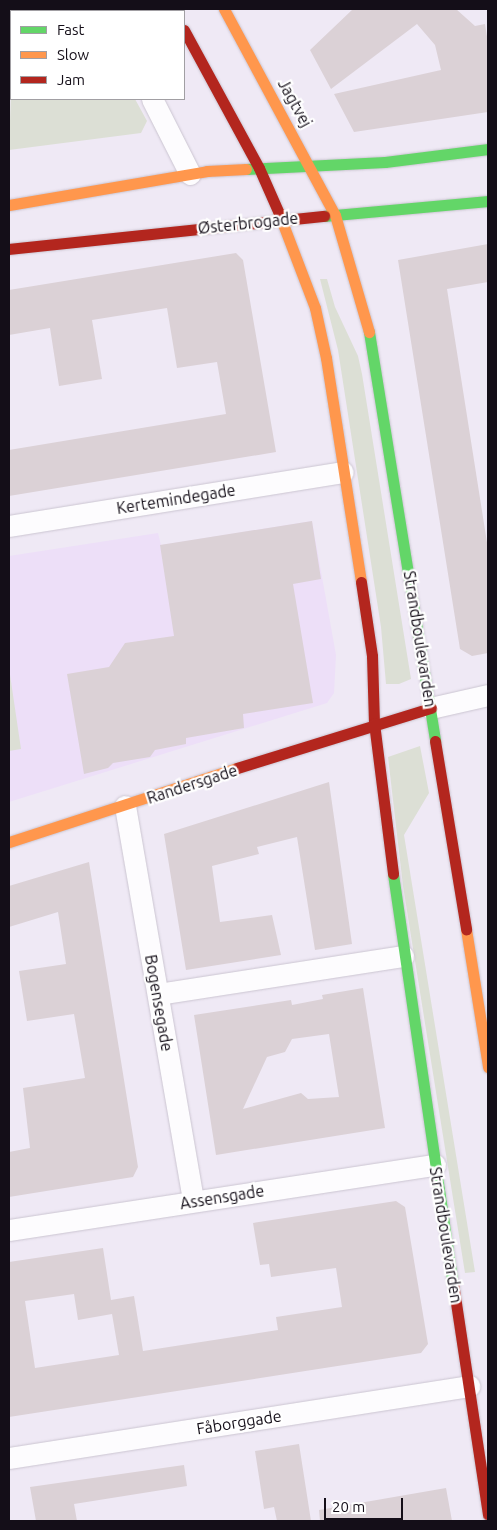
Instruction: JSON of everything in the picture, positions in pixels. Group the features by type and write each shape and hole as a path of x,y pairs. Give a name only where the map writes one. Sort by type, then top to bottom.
{"street":[{"name":"Jagtvej","path":"224,9 311,167 335,215"},
{"path":"185,32 259,168"},
{"path":"153,100 190,174"},
{"path":"9,205 190,174 259,168 385,162 488,149"},
{"name":"Strandboulevarden","path":"259,168 282,219 315,308 343,472 372,656 374,723 403,956 488,1514"},
{"name":"Østerbrogade","path":"9,249 282,219 488,200"},
{"name":"Strandboulevarden","path":"335,215 351,261 369,332 488,1066"},
{"name":"Kertemindegade","path":"9,526 343,472"},
{"path":"431,708 488,695"},
{"name":"Randersgade","path":"9,842 125,806 374,723 431,708"},
{"name":"Bogensegade","path":"125,806 193,1201"},
{"path":"158,994 403,956"},
{"name":"Assensgade","path":"9,1230 435,1165"},
{"name":"Fåborggade","path":"9,1458 469,1386"}],"shaded area":[{"path":"11,100 136,100 147,121 141,133 9,150"},
{"path":"320,279 327,279 335,307 358,356 362,374 411,679 399,684 386,684 381,627 338,350"},
{"path":"312,521 336,655 334,693 327,703 9,802 9,556 158,533 161,545"},
{"path":"9,668 21,749 9,751"},
{"path":"420,746 429,793 404,835 475,1272 465,1273 403,886 388,757"}],"building":[{"path":"353,9 456,9 475,26 485,24 488,43 488,112 354,132 334,94 441,70 435,45 417,24 331,89 310,50"},
{"path":"488,244 488,282 447,289 488,549 488,653 472,656 460,649 398,260"},
{"path":"236,253 243,260 276,452 9,496 9,450 226,414 217,362 177,368 167,308 92,320 102,379 59,386 50,328 9,335 9,290"},
{"path":"312,521 321,579 293,584 313,703 243,714 244,728 186,738 186,744 155,750 150,757 113,763 108,768 84,774 67,674 109,667 125,643 174,636 160,545"},
{"path":"329,782 352,944 315,950 297,837 257,847 259,854 212,866 220,922 272,915 281,955 186,970 164,834"},
{"path":"89,862 138,1167 133,1177 9,1197 9,1152 30,1148 23,1088 85,1078 74,1014 27,1021 19,971 66,964 58,912 9,927 9,886"},
{"path":"363,988 385,1128 216,1155 194,1015 291,1000 292,1005 323,999 322,995","holes":["329,1034 339,1097 308,1099 301,1093 243,1109 267,1057 285,1052 292,1039"]},
{"path":"396,1201 405,1207 428,1344 421,1353 9,1417 9,1262 103,1248 111,1300 134,1296 143,1351 278,1330 276,1317 342,1307 336,1268 271,1277 269,1264 260,1265 253,1223","holes":["74,1294 78,1320 112,1314 119,1355 35,1368 25,1301"]},
{"path":"299,1444 311,1521 277,1521 274,1507 264,1509 255,1451"},
{"path":"184,1465 187,1486 74,1504 77,1521 36,1521 30,1487"},
{"path":"446,1488 452,1521 320,1521 319,1510"}],"traffic: fast":[{"path":"246,169 385,162 488,149"},
{"path":"324,216 488,201"},
{"path":"369,332 435,741"},
{"path":"393,874 453,1283"}],"traffic: slow":[{"path":"224,9 335,215 369,332"},
{"path":"9,205 207,171 246,169"},
{"path":"278,211 315,308 326,358 361,582"},
{"path":"9,842 237,768"},
{"path":"466,929 488,1067"}],"traffic: jam":[{"path":"185,32 259,168 278,211"},
{"path":"9,249 324,216"},
{"path":"361,582 372,656 374,723 393,874"},
{"path":"237,768 431,708"},
{"path":"435,741 466,929"},
{"path":"453,1283 488,1514"}]}
